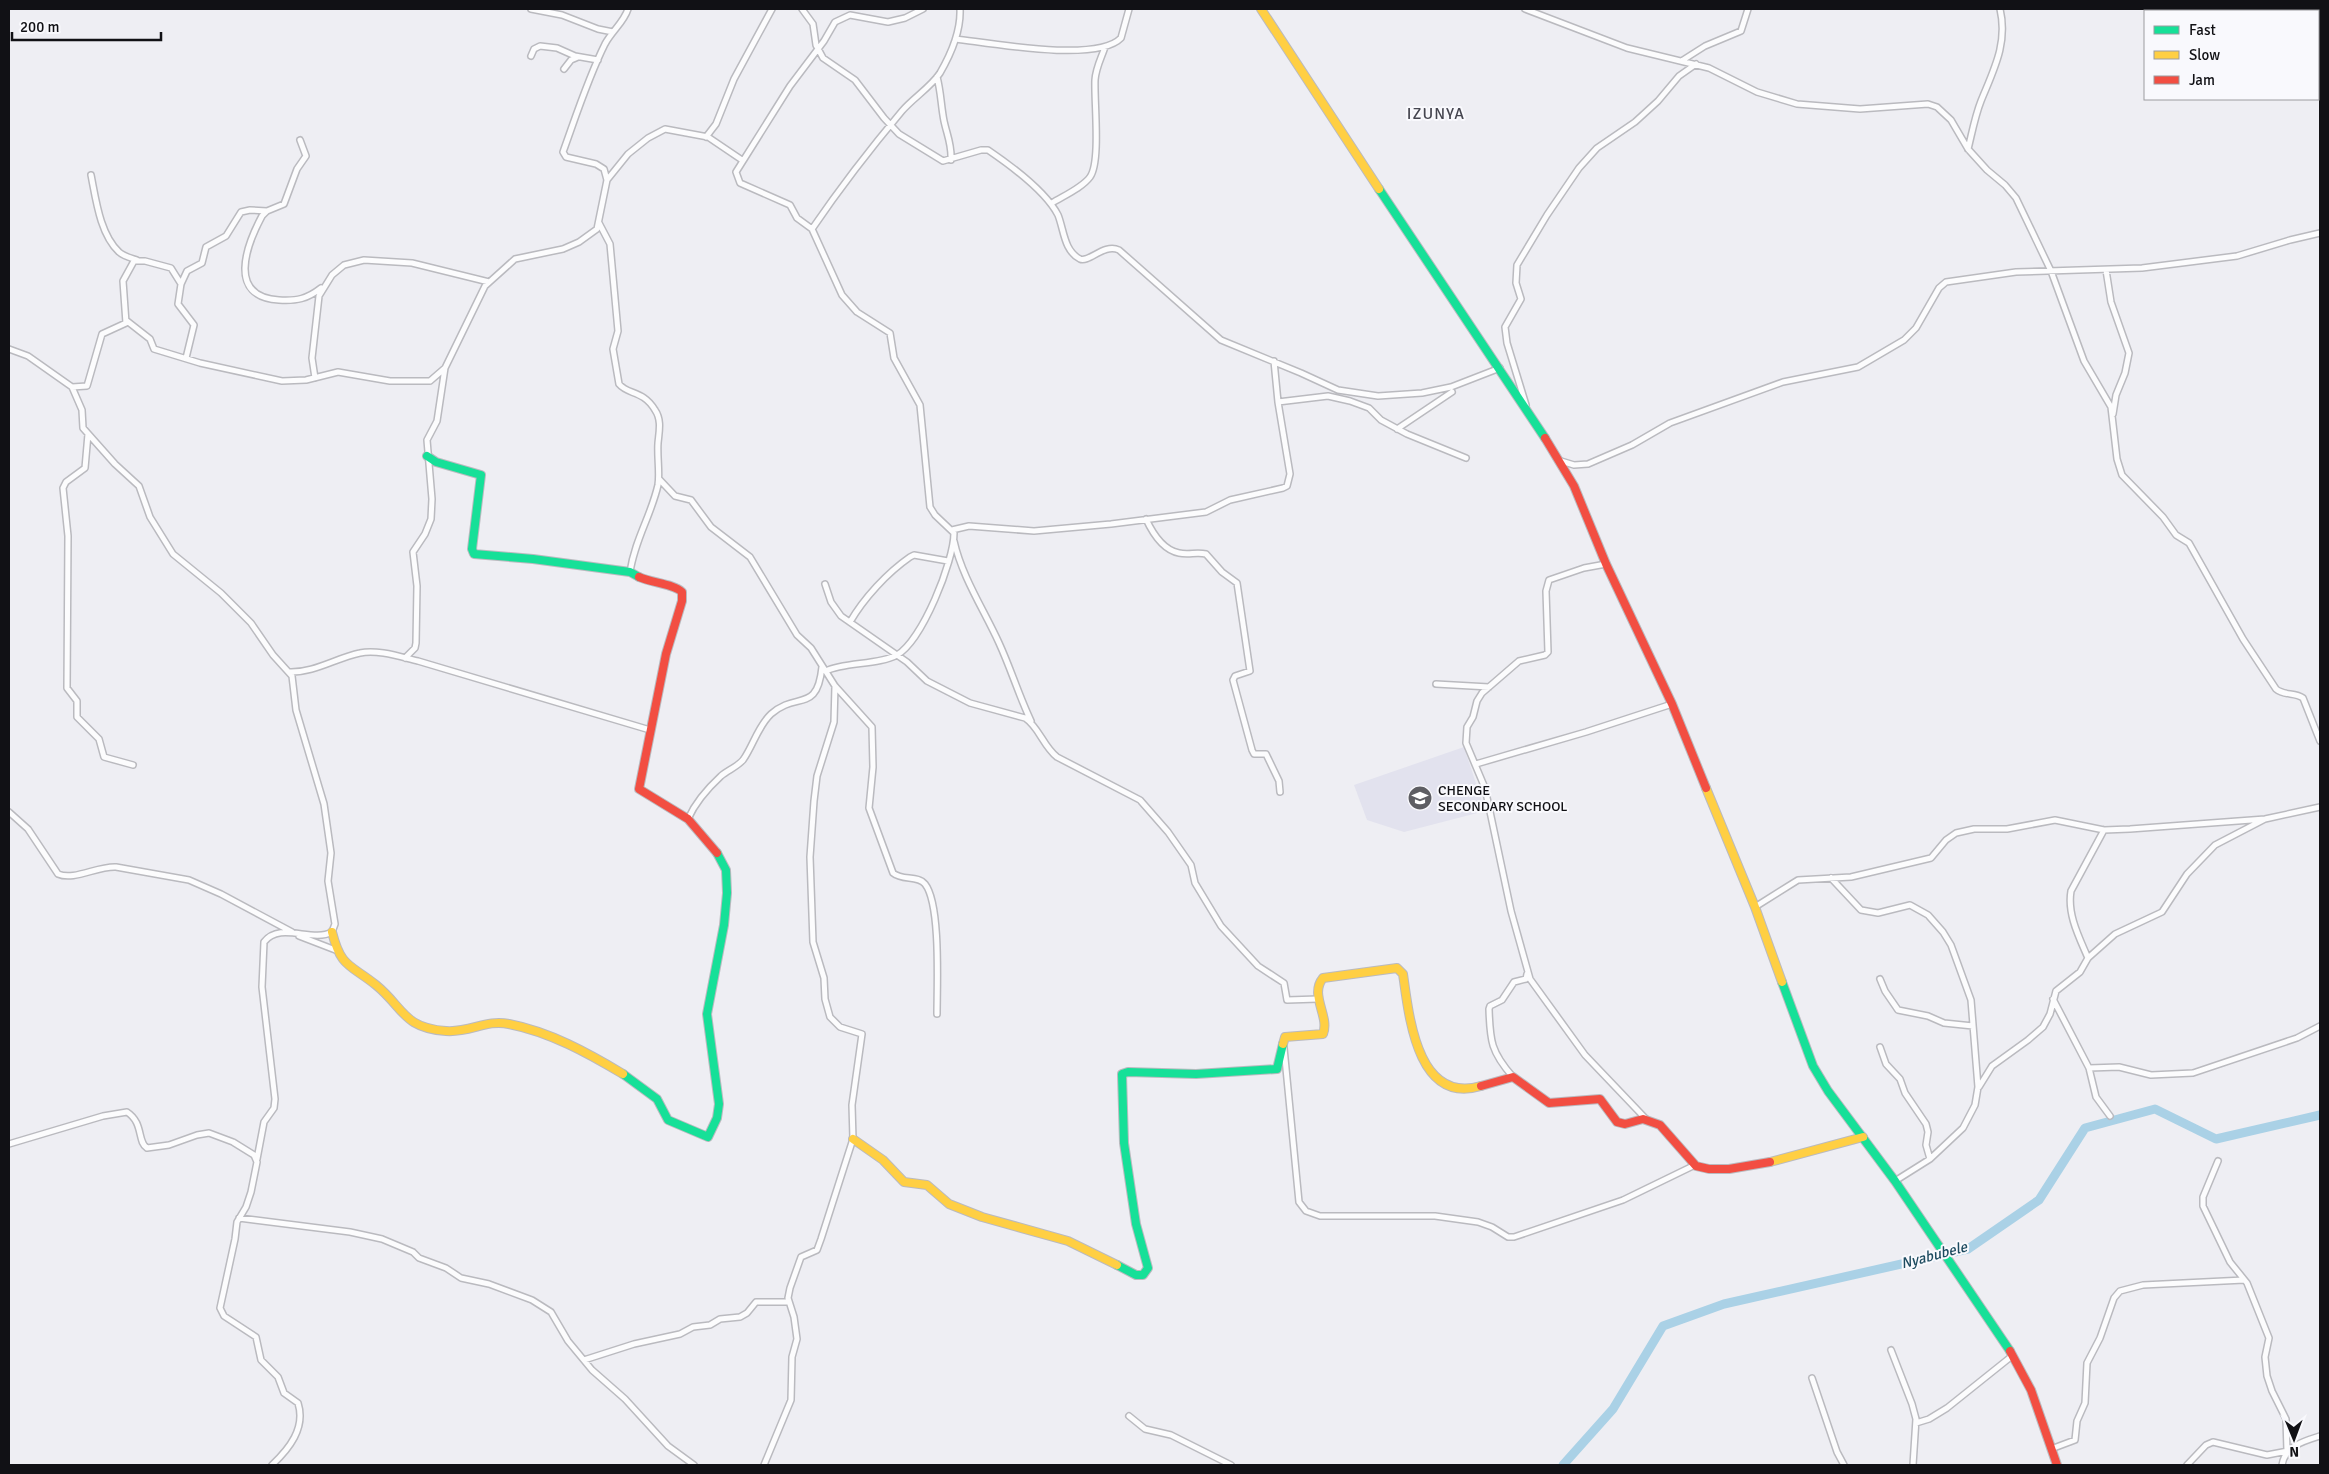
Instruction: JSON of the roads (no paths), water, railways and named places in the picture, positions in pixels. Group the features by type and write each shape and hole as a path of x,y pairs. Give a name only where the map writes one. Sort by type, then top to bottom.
{"street":[{"path":"531,9 562,15 598,29 613,32"},
{"path":"404,658 415,648 416,643 416,586 412,552 425,534 430,519 431,468 427,456 427,440 437,421 445,368 468,318 489,282 515,259 563,249 591,234 599,223 607,180 604,169 600,165 569,158 563,153 598,60 628,9"},
{"path":"706,136 716,124 731,85 772,9"},
{"path":"802,9 813,24 817,50 822,58 856,80 890,125 907,140 938,160 943,161 981,150 988,150 1052,203 1068,247 1079,258 1085,260 1110,248 1119,250 1165,289 1211,333 1228,344 1274,361 1338,390 1378,396 1422,393 1451,387 1501,368"},
{"path":"923,9 905,18 888,22 850,15 838,19 797,75 742,160 736,172 740,183 790,205 797,218 812,229 842,295 858,312 888,331 891,335 894,358 920,405 930,507 935,515 952,530 961,565 1004,654 1019,696 1031,722 1048,750 1094,778 1128,792 1140,800 1153,813 1192,865 1195,883 1217,920 1258,966 1284,984 1287,1000 1318,999"},
{"path":"956,39 1044,49 1077,50 1105,47 1116,42 1124,35 1129,9"},
{"path":"1261,9 1366,170 1501,368 1561,461 1574,486 1606,564 1672,704 1755,907 1813,1066 1828,1091 1895,1181 1950,1265 2006,1344 2031,1390 2057,1465"},
{"path":"1525,9 1627,48 1696,64 1724,75 1756,92 1797,104 1860,109 1928,104 1936,107 1951,120 1968,149 1986,170 2005,185 2016,198 2050,271 2084,361 2108,401 2113,417 2117,460 2122,475 2163,517 2176,536 2189,543 2243,639 2276,689 2280,692 2298,694 2303,698 2320,741"},
{"path":"1683,60 1705,46 1741,31 1748,9"},
{"path":"1968,149 1979,108 2004,38 2000,9"},
{"path":"812,229 842,183 890,125 937,77 956,39 962,10"},
{"path":"531,56 534,49 540,46 557,48 580,57 598,60"},
{"path":"1052,203 1084,183 1092,173 1098,121 1095,80 1098,62 1105,47"},
{"path":"564,69 571,60 580,57"},
{"path":"1528,412 1504,327 1521,299 1516,283 1517,265 1547,215 1589,156 1609,139 1635,122 1658,101 1679,76 1696,64"},
{"path":"937,77 944,121 951,143 951,160"},
{"path":"607,180 628,154 657,132 665,129 706,136 742,160"},
{"path":"300,140 306,156 297,169 284,204 267,212 258,224 246,254 245,268 248,286 264,298 306,299 322,288"},
{"path":"91,176 101,218 110,238 120,252 137,260 171,268 181,284"},
{"path":"186,358 194,323 178,304 181,284 187,271 202,263 206,247 226,236 241,212 250,210 267,212"},
{"path":"599,223 610,244 618,331 613,349 619,384 623,388 638,393 648,400 659,416 657,462 659,479 634,548 630,572"},
{"path":"1561,461 1574,465 1588,464 1632,445 1670,423 1784,382 1858,367 1904,340 1916,328 1939,288 1946,282 2016,272 2077,268 2106,270 2142,268 2237,256 2320,233"},
{"path":"137,260 132,263 123,281 127,321 150,339 154,349 200,363 282,380 315,378 338,372 390,381 430,381 445,368"},
{"path":"315,378 312,358 318,296 337,269 352,262 364,260 412,263 489,282"},
{"path":"2106,270 2111,302 2130,354 2116,395 2113,417"},
{"path":"72,388 87,386 102,334 124,325 127,321"},
{"path":"9,349 28,356 72,388 82,410 83,428 139,486 150,517 173,554 232,604 251,623 273,655 293,678 296,710 324,804 331,849 328,881 335,924 332,932 340,959 378,987 400,1013 412,1022 424,1027 459,1032 489,1022 500,1023 551,1038 628,1077 655,1097 661,1104 668,1120 708,1137 717,1118 719,1104 707,1014 722,941 728,884 726,870 716,851 688,818 639,789 666,654 683,595 681,590 676,587 652,583 630,572 533,559 474,554 472,549 481,475 441,464 427,456"},
{"path":"952,530 969,526 1034,531 1206,512 1230,500 1287,486 1290,474 1278,402 1274,361"},
{"path":"1397,429 1452,392"},
{"path":"1278,402 1319,396 1341,398 1362,405 1397,429 1466,458"},
{"path":"88,434 85,468 66,482 63,488 68,536 66,688 76,701 77,717 99,739 104,758 133,765"},
{"path":"659,479 675,496 691,500 711,527 750,557 797,636 811,648 835,686 868,720 872,727 873,767 869,808 890,868 898,877 924,882 928,890 936,934 936,1014"},
{"path":"1146,519 1152,532 1171,550 1178,553 1206,554 1222,572 1237,583 1250,671 1235,676 1233,680 1252,750 1254,754 1266,754 1279,781 1280,792"},
{"path":"824,669 897,655 912,640 938,591 954,537"},
{"path":"850,622 857,610 881,584 910,557 914,555 948,562"},
{"path":"1606,564 1584,568 1549,580 1546,591 1548,652 1545,655 1519,661 1489,687 1476,701 1473,717 1465,733 1466,743 1485,788 1527,973 1538,993 1557,1015 1585,1055 1646,1119 1667,1133 1695,1165 1705,1169 1717,1170 1743,1166 1777,1160 1863,1137"},
{"path":"824,584 834,607 850,622 914,667 927,681 985,709 1016,714 1031,722"},
{"path":"289,672 304,671 364,652 404,658 650,730"},
{"path":"688,818 694,807 713,784 743,760 762,726 773,713 814,695 824,669"},
{"path":"1436,684 1489,687"},
{"path":"764,1465 790,1400 792,1357 796,1339 794,1317 789,1302 790,1288 801,1257 817,1250 853,1139 852,1105 862,1034 840,1027 834,1023 827,1011 824,978 814,947 812,915 810,857 815,788 834,722 835,686"},
{"path":"1476,764 1586,732 1672,704"},
{"path":"1755,907 1798,880 1851,877 1930,858 1946,840 1956,833 1974,829 2007,830 2055,820 2104,830 2266,819 2320,807"},
{"path":"9,812 28,829 58,874 62,876 79,875 105,867 116,867 189,880 221,894 293,933 338,951"},
{"path":"1978,1088 1992,1066 2043,1027 2050,1014 2056,991 2080,972 2088,958 2115,934 2162,912 2187,874 2215,845 2266,819"},
{"path":"2088,958 2079,939 2069,901 2071,891 2104,830"},
{"path":"1830,878 1861,910 1878,913 1910,905 1928,915 1943,932 1951,946 1971,1000 1978,1088 1975,1105 1963,1128 1930,1158 1895,1181"},
{"path":"272,1465 285,1451 298,1430 299,1408 296,1401 284,1392 278,1377 261,1360 256,1337 221,1313 221,1302 239,1218 248,1200 264,1122 274,1108 276,1099 263,1008 262,949 268,938 293,933 324,936 332,932"},
{"path":"853,1139 883,1160 904,1182 927,1185 949,1204 982,1217 1068,1241 1140,1276 1145,1274 1148,1268 1136,1224 1124,1143 1122,1074 1128,1072 1196,1074 1274,1070 1279,1067 1283,1040 1289,1035 1324,1034 1325,1029 1318,999 1319,983 1324,978 1382,969 1401,970 1416,1043 1426,1066 1440,1080 1468,1090 1514,1077"},
{"path":"1527,973 1526,979 1514,982 1502,1000 1490,1006 1488,1028 1496,1055 1514,1077 1549,1103 1597,1098 1600,1099 1617,1122 1622,1124 1641,1118 1646,1119"},
{"path":"1880,979 1885,991 1898,1010 1928,1016 1944,1023 1973,1026"},
{"path":"2053,999 2089,1068 2096,1097 2110,1116"},
{"path":"2089,1068 2119,1067 2151,1075 2193,1073 2297,1038 2320,1026"},
{"path":"1283,1040 1299,1202 1306,1211 1320,1216 1435,1216 1478,1222 1492,1227 1508,1237 1514,1237 1623,1200 1695,1165"},
{"path":"1880,1046 1886,1064 1900,1079 1905,1093 1926,1124 1928,1132 1926,1145 1930,1158"},
{"path":"9,1144 103,1116 127,1112 138,1122 142,1144 147,1148 169,1145 197,1135 209,1134 243,1147 257,1159"},
{"path":"2218,1162 2204,1198 2204,1206 2230,1262 2236,1272 2245,1280 2269,1338 2265,1357 2266,1368 2271,1388 2286,1419 2288,1451 2282,1465"},
{"path":"239,1218 361,1234 403,1247 413,1252 419,1258 446,1268 456,1276 498,1287 532,1300 555,1317 568,1341 584,1360 625,1399 664,1442 694,1465"},
{"path":"2051,1449 2075,1440 2077,1421 2085,1403 2087,1363 2100,1338 2114,1298 2120,1291 2143,1285 2245,1280"},
{"path":"584,1360 634,1344 680,1334 693,1327 710,1325 720,1319 740,1317 747,1313 756,1302 789,1302"},
{"path":"1891,1350 1912,1404 1916,1423 1913,1465"},
{"path":"1916,1423 1929,1419 1947,1408 2012,1356"},
{"path":"1812,1378 1837,1452 1844,1465"},
{"path":"1129,1416 1145,1428 1170,1435 1231,1465"},
{"path":"2187,1465 2206,1444 2213,1442 2266,1455 2288,1451 2299,1443 2320,1436"}],"waterway":[{"name":"Nyabubele","path":"1563,1465 1613,1409 1663,1326 1724,1304 1968,1249 2039,1200 2085,1128 2155,1109 2216,1139 2320,1115"}],"place":[{"name":"CHENGE SECONDARY SCHOOL","path":"1420,798"}],"district":[{"name":"IZUNYA","path":"1436,113"}]}
